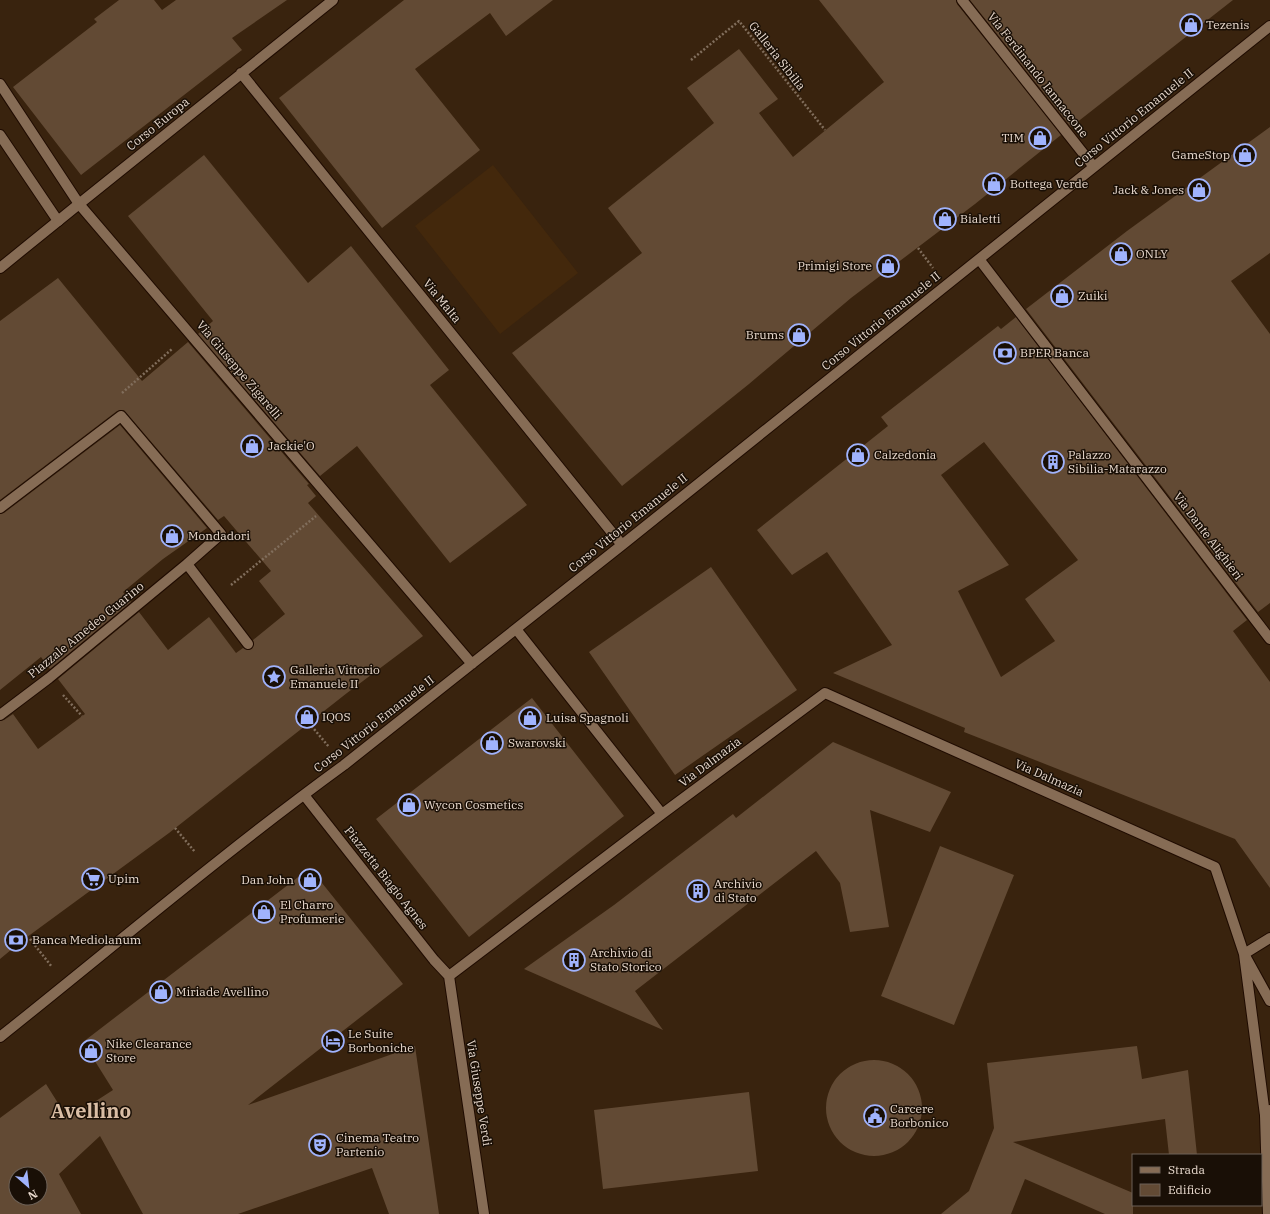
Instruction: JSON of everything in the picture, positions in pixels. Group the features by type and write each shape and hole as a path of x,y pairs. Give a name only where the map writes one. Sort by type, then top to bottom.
{"street":[{"name":"Corso Europa","path":"0,268 333,0"},
{"name":"Via Ferdinando Iannaccone","path":"962,0 1094,167"},
{"name":"Corso Vittorio Emanuele II","path":"0,1037 209,869 344,765 622,545 1270,26"},
{"name":"Via Malta","path":"241,74 479,366 622,545"},
{"name":"Via Giuseppe Zigarelli","path":"0,84 79,204 472,664"},
{"path":"0,135 58,221"},
{"name":"Via Dante Alighieri","path":"979,258 1270,638"},
{"path":"0,508 121,416"},
{"name":"Piazzale Amedeo Guarino","path":"0,715 48,678 187,564 221,534 121,416"},
{"path":"187,564 248,644"},
{"path":"516,629 662,814"},
{"name":"Via Dalmazia","path":"449,976 662,814 825,693 1215,866 1244,954 1268,1112 1268,1214"},
{"name":"Piazzetta Biagio Agnes","path":"304,795 434,960 449,976"},
{"path":"1270,938 1244,954 1270,1001"},
{"name":"Via Giuseppe Verdi","path":"449,976 484,1214"}],"path":[{"name":"Galleria Sibilia","path":"691,60 739,21 826,130"},
{"path":"121,416 116,398 191,334"},
{"path":"213,599 333,502"},
{"path":"309,723 344,765"},
{"path":"175,828 209,869"},
{"path":"30,939 66,985"}],"shaded area":[{"path":"493,165 578,273 500,334 415,226"}],"building":[{"path":"119,0 154,0 162,10 176,0 287,0 232,38 242,50 81,175 13,87 97,22 94,19"},
{"path":"404,0 553,0 506,36 490,13 415,69 480,150 382,228 279,98"},
{"path":"819,0 956,0 957,4 1061,135 975,204 851,298 749,384 622,486 512,353 642,253 608,208 714,123 687,88 739,49 778,99 759,113 793,157 884,82"},
{"path":"970,0 1233,0 1071,127"},
{"path":"1270,127 1270,253 1231,281 1270,334 1270,603 1258,612 1026,309 1127,231"},
{"path":"204,155 308,283 351,246 449,370 430,385 527,505 450,563 357,446 320,476 198,334 213,321 128,216"},
{"path":"58,278 142,381 188,342 309,484 307,485 316,496 308,503 423,636 347,693 169,833 23,940 0,959 0,721 13,714 38,749 85,714 58,679 139,612 168,650 209,617 236,653 243,648 248,650 252,649 254,644 253,640 285,614 259,581 271,571 224,516 218,520 124,410 117,411 0,500 0,321"},
{"path":"1016,317 1247,620 1233,631 1270,682 1270,888 1235,839 964,732 965,728 833,673 892,645 827,552 792,575 757,530 888,426 881,417 998,326 1001,329","holes":["984,442 1078,560 1025,599 1055,641 1001,677 958,591 1009,565 941,475"]},
{"path":"120,425 207,528 163,559 123,592 131,602 50,669 41,657 0,690 0,514 4,513"},
{"path":"711,567 797,690 675,775 589,652"},
{"path":"532,698 624,816 469,937 376,819"},
{"path":"833,742 951,792 930,832 870,810 889,927 850,932 840,883 816,851 635,991 663,1030 524,969 614,905 733,814 736,818"},
{"path":"940,846 1014,875 954,1025 881,996"},
{"path":"310,868 403,984 248,1105 415,1046 439,1214 389,1214 372,1168 238,1214 143,1214 100,1136 59,1174 81,1214 0,1214 0,1118 46,1084 68,1119 113,1090 83,1042"},
{"path":"1137,1046 1142,1079 1188,1070 1197,1154 1169,1154 1165,1119 1013,1142 1132,1193 1133,1214 1105,1214 1025,1179 1011,1214 941,1214 969,1191 994,1128 987,1063"},
{"path":"874,1060 892,1063 908,1074 919,1090 922,1108 919,1126 908,1142 892,1153 874,1156 856,1153 840,1142 829,1126 826,1108 829,1090 840,1074 856,1063"},
{"path":"749,1092 758,1171 603,1189 594,1110"}],"place":[{"name":"Tezenis","path":"1191,25"},
{"name":"TIM","path":"1040,138"},
{"name":"GameStop","path":"1245,155"},
{"name":"Bottega Verde","path":"994,184"},
{"name":"Jack & Jones","path":"1199,190"},
{"name":"Bialetti","path":"945,219"},
{"name":"ONLY","path":"1121,254"},
{"name":"Primigi Store","path":"888,266"},
{"name":"Zuiki","path":"1062,296"},
{"name":"Brums","path":"799,335"},
{"name":"BPER Banca","path":"1005,353"},
{"name":"Jackie'O","path":"252,446"},
{"name":"Calzedonia","path":"858,455"},
{"name":"Palazzo Sibilia-Matarazzo","path":"1053,462"},
{"name":"Mondadori","path":"172,536"},
{"name":"Galleria Vittorio Emanuele II","path":"274,677"},
{"name":"IQOS","path":"307,717"},
{"name":"Luisa Spagnoli","path":"530,718"},
{"name":"Swarovski","path":"492,743"},
{"name":"Wycon Cosmetics","path":"409,805"},
{"name":"Upim","path":"93,879"},
{"name":"Dan John","path":"310,880"},
{"name":"Archivio di Stato","path":"698,891"},
{"name":"El Charro Profumerie","path":"264,912"},
{"name":"Banca Mediolanum","path":"16,940"},
{"name":"Archivio di Stato Storico","path":"574,960"},
{"name":"Miriade Avellino","path":"161,992"},
{"name":"Le Suite Borboniche","path":"333,1041"},
{"name":"Nike Clearance Store","path":"91,1051"},
{"name":"Carcere Borbonico","path":"875,1116"},
{"name":"Cinema Teatro Partenio","path":"320,1145"}],"district":[{"name":"Avellino","path":"91,1111"}]}
